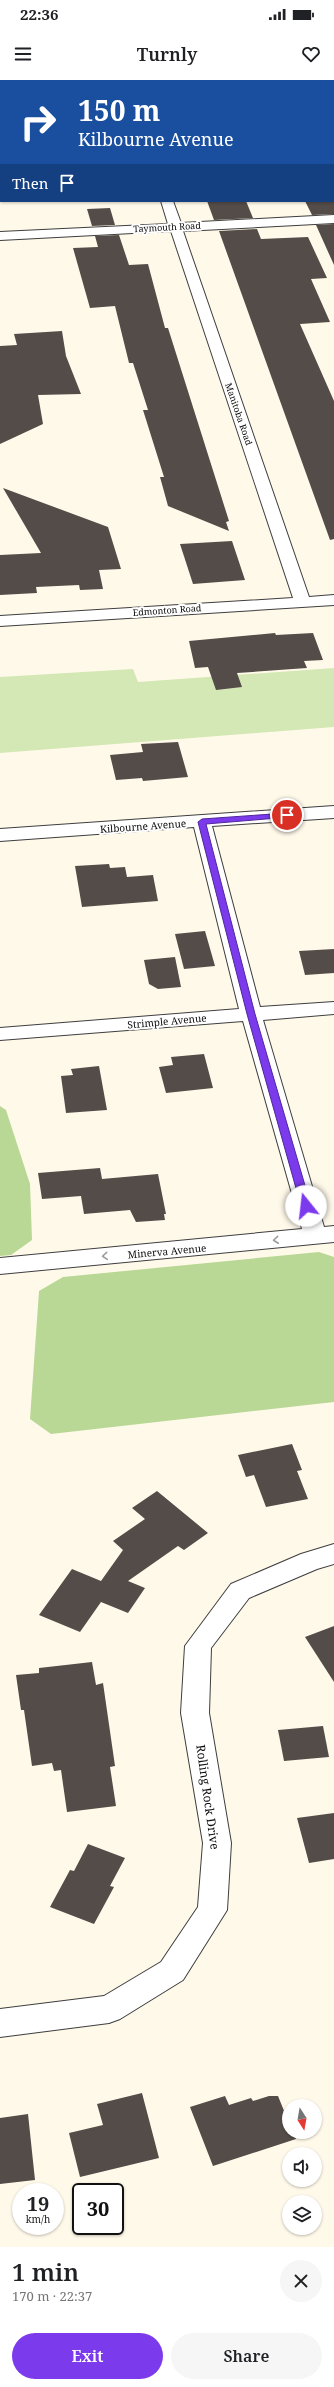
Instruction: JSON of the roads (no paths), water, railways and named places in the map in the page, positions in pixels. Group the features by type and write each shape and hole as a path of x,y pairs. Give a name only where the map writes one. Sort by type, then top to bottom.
{"street":[{"name":"Manitoba Road","path":"167,202 302,601"},
{"name":"Taymouth Road","path":"0,236 334,219"},
{"name":"Edmonton Road","path":"0,621 334,600"},
{"name":"Kilbourne Avenue","path":"0,835 334,812"},
{"path":"202,822 251,1014 324,1235"},
{"name":"Strimple Avenue","path":"0,1034 334,1008"},
{"name":"Minerva Avenue","path":"0,1266 324,1235"},
{"name":"Rolling Rock Drive","path":"0,2023 109,2009 172,1971 212,1910 217,1843 195,1713 198,1646 240,1591 310,1561 334,1554"}]}
